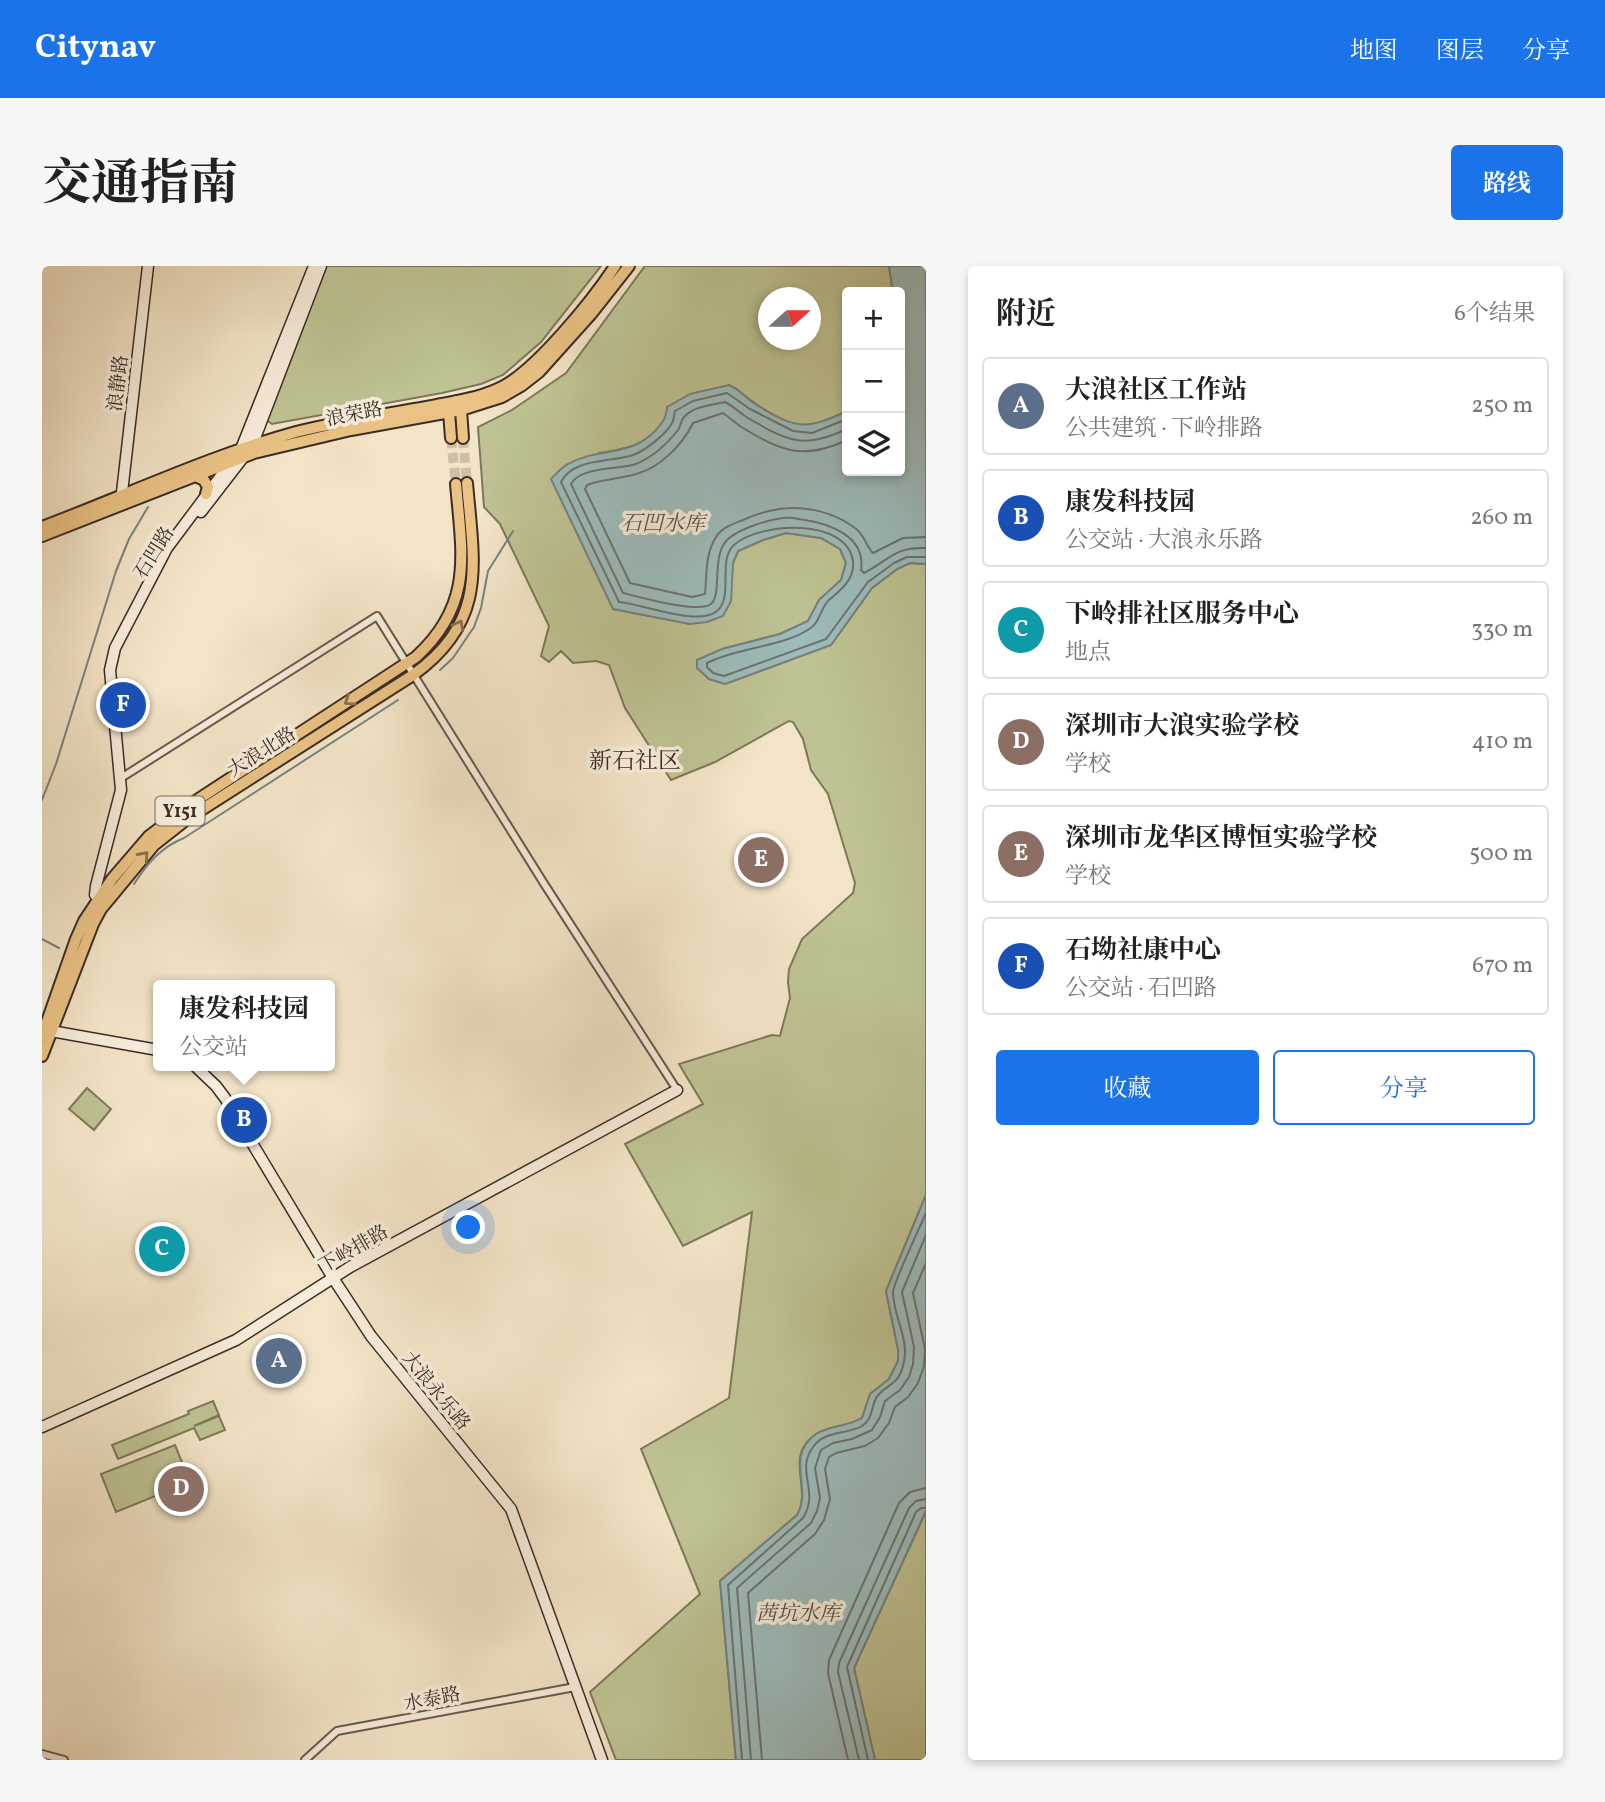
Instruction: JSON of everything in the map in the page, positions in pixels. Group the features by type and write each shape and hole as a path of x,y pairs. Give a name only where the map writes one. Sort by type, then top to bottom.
{"main road":[{"name":"浪荣路","path":"455,408 492,392 522,374 589,302 615,266"},
{"name":"浪荣路","path":"42,536 145,490 304,431 455,408 502,397 533,377 592,313 629,266"},
{"path":"455,408 457,438"},
{"name":"浪荣路","path":"173,479 193,475 233,460 246,451"},
{"path":"193,475 205,480 208,487 206,494"},
{"name":"大浪北路","path":"42,1056 46,1031 76,939 98,898 132,853 171,818 406,664 430,644 444,627 454,606 461,579 461,484 473,548 473,576 470,602 459,628 444,649 413,675 187,819 154,845 113,894 93,924 46,1031"},
{"name":"浪荣路","path":"42,527 122,500"}],"street":[{"name":"浪静路","path":"122,500 148,266"},
{"name":"石凹路","path":"246,451 314,266"},
{"name":"石凹路","path":"98,898 95,891 98,879 124,802 117,679 120,652 165,563 246,451 321,266"},
{"name":"石凹路","path":"124,776 110,670 115,648 158,563 233,460"},
{"path":"124,776 377,615 677,1090"},
{"path":"46,1031 153,1049"},
{"name":"大浪永乐路","path":"200,1071 225,1098 371,1336 511,1509 602,1760"},
{"name":"下岭排路","path":"42,1427 236,1340 333,1278 677,1090"},
{"name":"水泰路","path":"305,1760 337,1731 575,1687"},
{"path":"42,1754 64,1760"}],"green space":[{"path":"325,266 601,266 541,342 503,375 481,384 442,393 272,424 268,421 268,416"},
{"path":"645,266 889,266 892,287 842,287 842,414 812,426 793,424 771,414 735,388 668,407 665,419 652,436 632,446 599,453 613,609 690,624 733,563 738,551 786,533 821,538 840,549 846,563 841,580 819,600 808,621 780,634 722,649 709,679 725,684 831,645 872,588 897,569 910,563 926,564 926,1195 886,1291 898,1349 898,1361 889,1379 870,1394 862,1418 817,1434 804,1446 800,1455 802,1495 797,1515 720,1581 736,1760 616,1760 590,1692 700,1594 641,1449 729,1398 752,1212 683,1246 625,1144 703,1104 679,1064 772,1035 780,1036 790,998 789,969 802,939 853,893 855,883 828,794 811,770 803,739 793,722 789,721 715,762 671,780 625,708 609,665 596,661 573,663 561,651 549,662 541,656 549,626 500,524 484,507 478,427 512,410 566,373"},
{"path":"87,1088 111,1109 94,1130 69,1109"},
{"path":"213,1401 219,1415 194,1426 219,1416 225,1430 200,1440 194,1428 118,1459 112,1445 189,1414 188,1411"},
{"path":"175,1445 190,1482 116,1512 101,1474"},
{"path":"926,1511 926,1760 875,1760 854,1668"}],"water":[{"name":"石凹水库","path":"889,266 926,266 926,564 910,563 897,569 872,588 831,645 725,684 709,679 697,668 697,660 722,649 780,634 808,621 819,600 841,580 846,563 840,549 821,538 786,533 738,551 733,563 731,601 723,616 707,622 690,624 613,609 551,479 566,465 579,459 624,449 645,439 662,423 667,407 690,394 729,385 755,404 791,422 810,424 842,413 842,476 905,476 905,287 892,287"},
{"name":"茜坑水库","path":"926,1195 926,1511 854,1668 875,1760 736,1760 720,1581 797,1515 802,1494 800,1463 807,1443 821,1431 862,1418 870,1394 889,1379 898,1361 898,1349 886,1291"}],"waterway":[{"path":"42,800 56,764 116,571 129,539 148,507"},
{"path":"440,670 453,658 474,627 481,608 488,571 513,531"},
{"path":"134,884 149,863 168,846 398,700"},
{"path":"42,939 59,948"}],"tunnel":[{"path":"451,438 456,484"},
{"path":"463,438 467,483"}],"place":[{"name":"石坳社康中心","path":"123,705"},
{"name":"深圳市龙华区博恒实验学校","path":"761,860"},
{"name":"康发科技园","path":"244,1120"},
{"name":"下岭排社区服务中心","path":"162,1249"},
{"name":"大浪社区工作站","path":"279,1361"},
{"name":"深圳市大浪实验学校","path":"181,1489"}],"district":[{"name":"新石社区","path":"635,760"}]}
